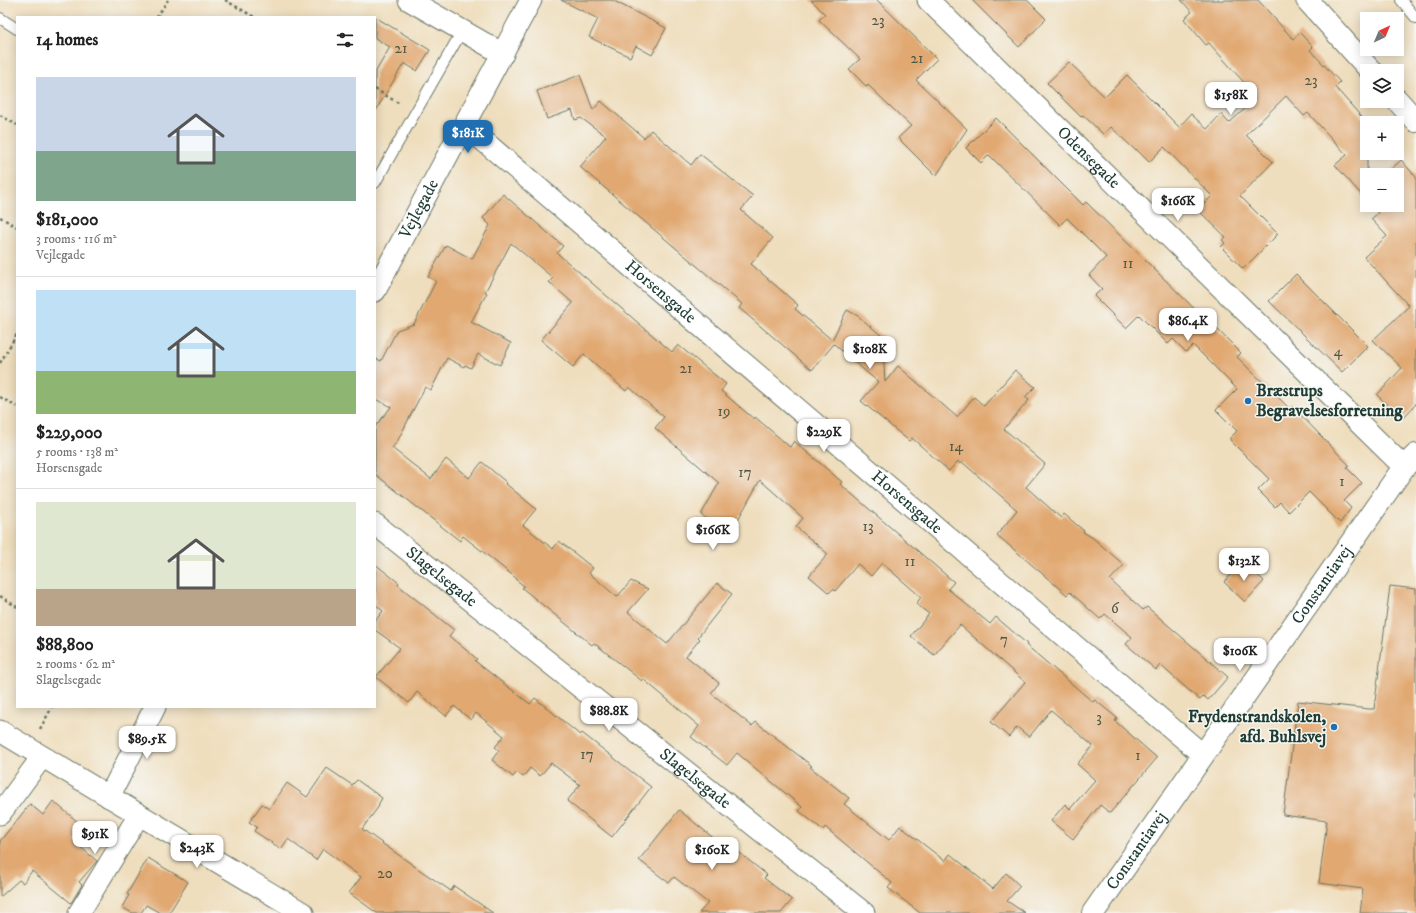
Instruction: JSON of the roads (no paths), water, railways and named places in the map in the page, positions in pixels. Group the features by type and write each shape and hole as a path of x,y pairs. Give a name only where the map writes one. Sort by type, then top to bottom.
{"street":[{"path":"409,0 503,54"},
{"name":"Vejlegade","path":"376,289 531,0"},
{"name":"Odensegade","path":"928,0 1410,461"},
{"path":"1307,0 1365,64"},
{"path":"1404,108 1416,121"},
{"name":"Horsensgade","path":"465,125 1204,755"},
{"name":"Constantiavej","path":"1093,913 1410,461"},
{"name":"Slagelsegade","path":"376,525 864,913"},
{"path":"109,797 154,708"},
{"path":"0,731 302,913"},
{"path":"0,814 42,757"},
{"path":"79,913 139,815"}],"lane":[{"path":"1401,0 1416,18"},
{"path":"0,18 16,27"},
{"path":"376,181 416,114 462,31"}],"place":[{"name":"Bræstrups Begravelsesforretning","path":"1248,401"},
{"name":"Frydenstrandskolen, afd. Buhlsvej","path":"1334,727"}]}
